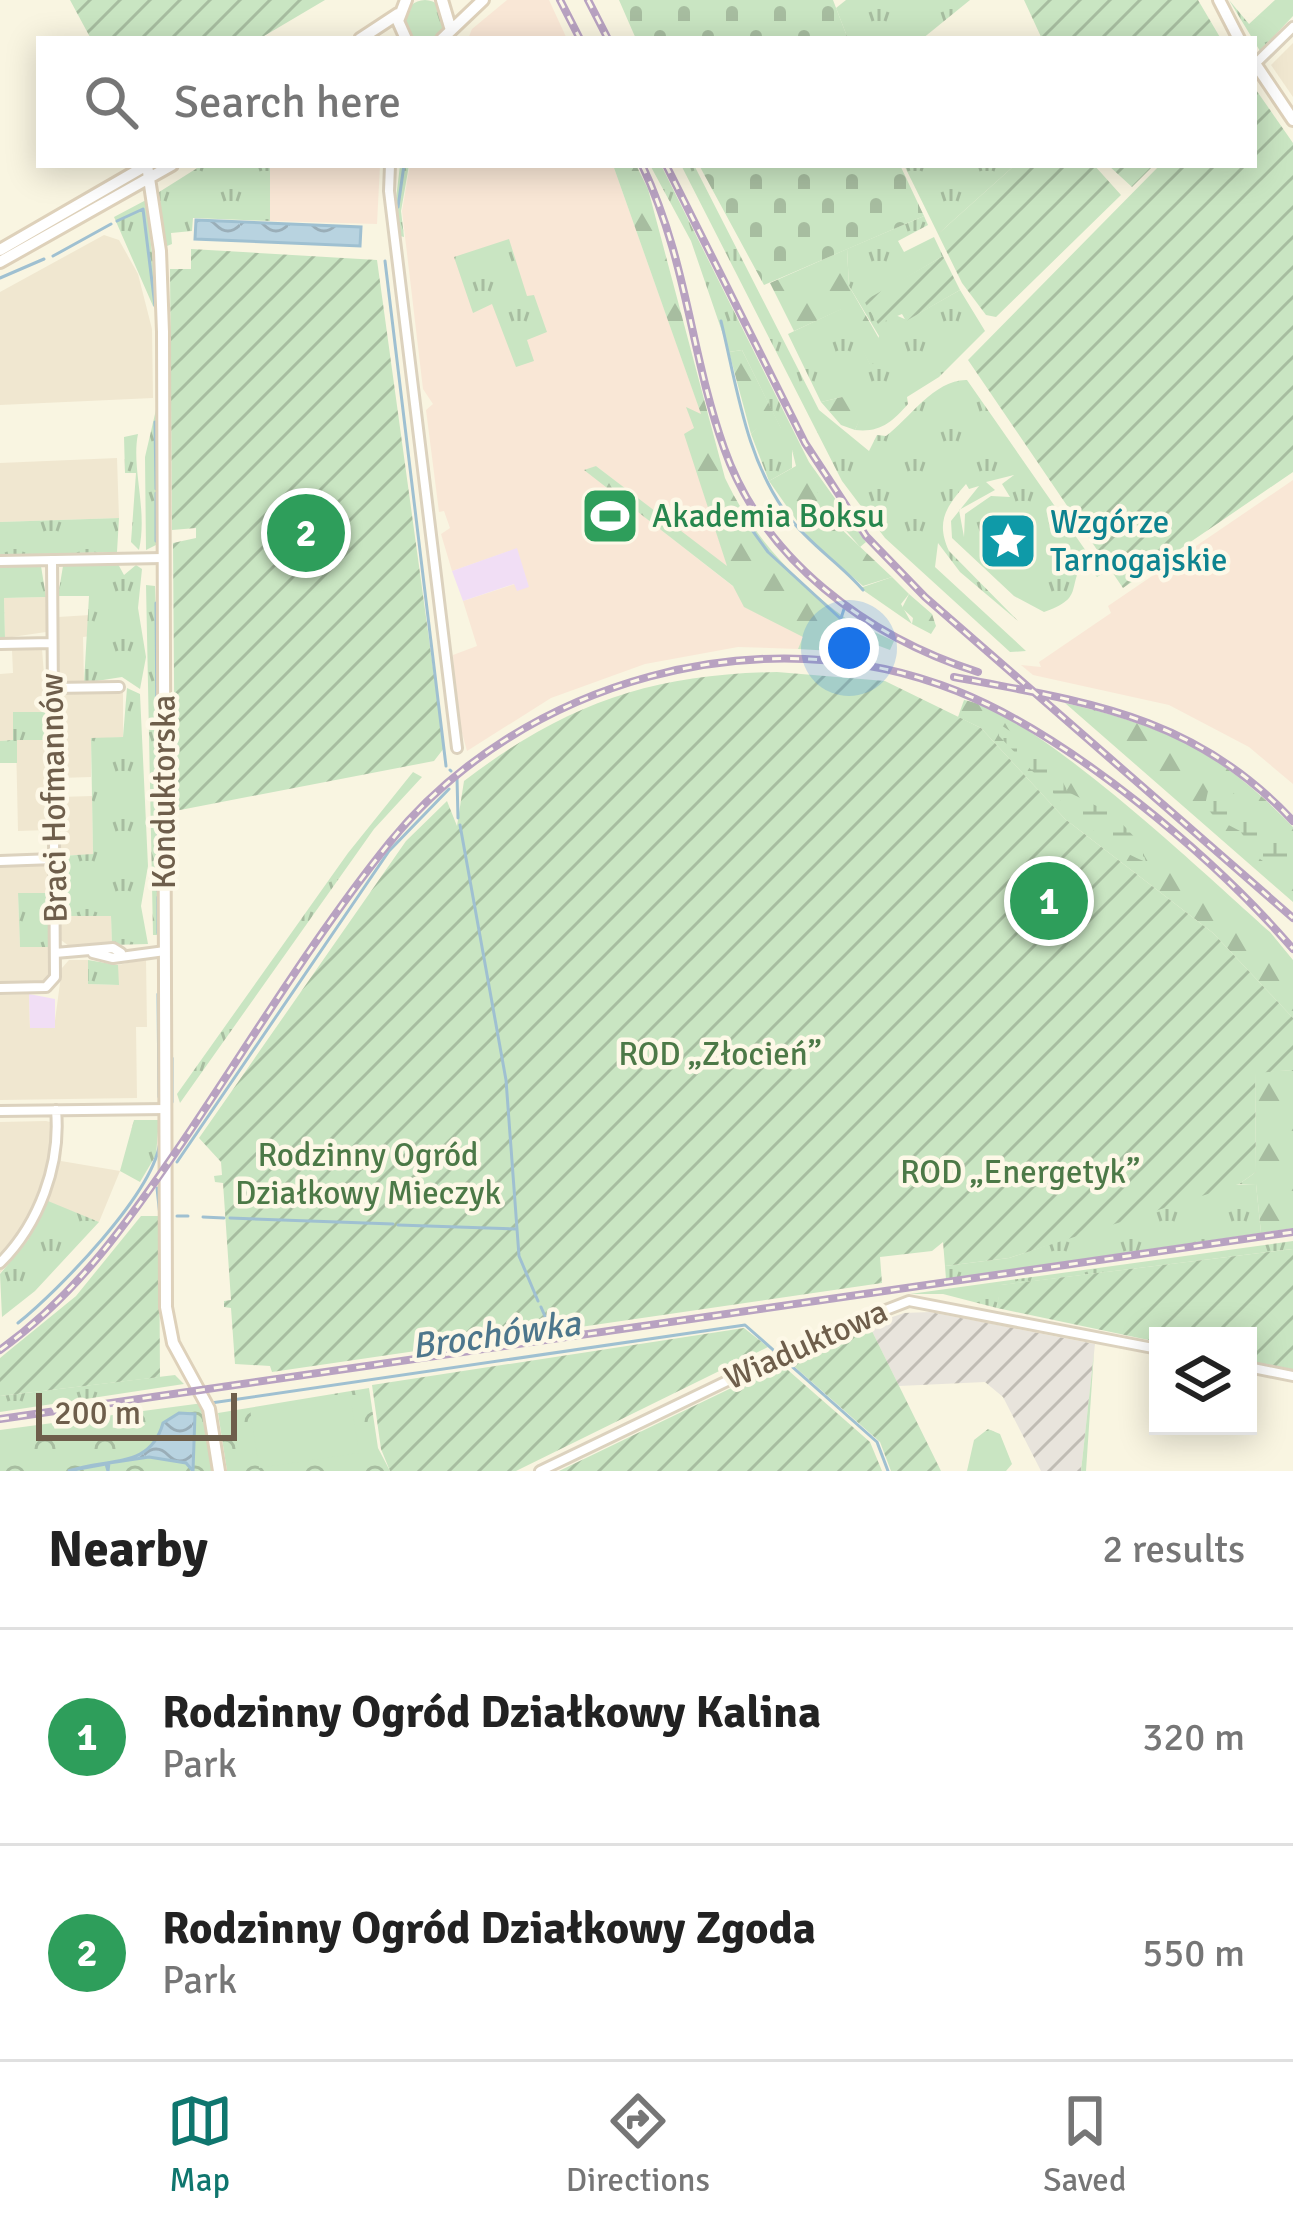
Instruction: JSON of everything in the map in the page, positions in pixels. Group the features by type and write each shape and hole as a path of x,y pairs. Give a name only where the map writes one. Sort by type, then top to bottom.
{"street":[{"path":"365,36 398,14 405,0"},
{"path":"443,0 450,27"},
{"path":"444,36 483,0"},
{"path":"1219,0 1237,36"},
{"path":"398,14 404,36"},
{"path":"1257,60 1293,27"},
{"path":"1257,67 1293,120"},
{"path":"0,250 142,168"},
{"name":"Konduktorska","path":"147,168 162,279 167,1322 176,1351 206,1402 219,1471"},
{"path":"0,262 167,168"},
{"path":"390,168 458,748"},
{"path":"131,174 145,181"},
{"path":"0,561 163,557"},
{"name":"Braci Hofmannów","path":"52,560 55,953"},
{"path":"0,644 52,643"},
{"path":"53,688 119,687"},
{"path":"0,861 54,859"},
{"path":"0,988 50,985 55,953 93,953 101,958 165,951"},
{"path":"0,1111 166,1109"},
{"path":"0,1263 25,1232 44,1194 54,1154 56,1110"},
{"name":"Wiaduktowa","path":"540,1471 873,1313 920,1300 1149,1347"},
{"path":"1257,1369 1293,1376"}],"shaded area":[{"path":"507,0 549,0 566,36 469,36"},
{"path":"1293,43 1293,97 1271,65"},
{"path":"270,168 380,168 377,224 270,221"},
{"path":"409,168 614,168 702,416 702,488 728,568 596,466 586,471 748,598 745,607 804,637 798,649 738,647 645,664 551,698 467,751 456,711 453,655 477,646 463,601 515,584 516,549 452,571 441,534 450,528 444,511 439,512 426,410 433,404 423,389 402,211"},
{"path":"104,235 119,240 138,274 152,329 153,398 0,405 0,292"},
{"path":"117,458 119,518 0,522 0,463"},
{"path":"1293,480 1293,784 1249,747 1169,705 1033,675 1021,665 1041,667 1039,662 1111,613 1108,606"},
{"path":"517,548 529,587 517,591 514,584 463,601 452,571"},
{"path":"46,597 46,632 5,638 4,598"},
{"path":"90,615 91,636 83,637 84,683 64,683 59,679 58,617"},
{"path":"42,649 47,712 13,712 13,740 0,741 0,674 13,673 12,650"},
{"path":"65,691 123,691 123,737 91,739 91,777 60,778 59,696"},
{"path":"16,740 47,740 48,830 18,831"},
{"path":"92,796 93,855 60,855 60,797"},
{"path":"41,863 49,871 48,893 18,894 20,947 49,947 49,974 42,982 0,982 0,864"},
{"path":"61,916 111,916 112,945 69,946 61,940"},
{"path":"146,959 147,1027 136,1027 137,1098 0,1100 0,995 29,994 30,1028 54,1028 62,968 69,960 88,960 89,984 118,985 118,965"},
{"path":"29,994 55,999 55,1028 30,1028"},
{"path":"0,1122 63,1125 61,1161 120,1171 99,1222 48,1202 28,1240 0,1273"},
{"path":"930,1312 1095,1344 1081,1471 1041,1471 1003,1397 985,1382 899,1386 869,1325 904,1313"}],"green space":[{"path":"70,0 325,0 264,36 89,36"},
{"path":"619,0 833,0 847,36 635,36"},
{"path":"846,0 970,0 926,36 847,36 836,8"},
{"path":"1024,0 1198,0 1219,36 1041,36"},
{"path":"1229,0 1249,24 1275,0 1293,0 1293,16 1260,51 1257,36 1251,36"},
{"path":"417,1 433,1 444,12 444,28 437,36 413,36 406,28 406,12"},
{"path":"1257,91 1293,143 1293,472 1123,588 968,360 1157,168 1257,168"},
{"path":"197,168 270,168 270,221 193,218 192,231 171,233 172,244 167,246 156,194"},
{"path":"400,168 408,168 401,211 404,237 395,207"},
{"path":"614,168 638,168 648,189 725,478 777,557 848,620 833,651 798,649 803,637 744,607 733,586 584,470 596,466 727,566 684,434 694,428 686,407 701,414"},
{"path":"652,168 662,168 809,462 866,542 860,547 812,491 792,450 792,468 769,481 751,434 759,425 781,429 742,350 729,352 691,241"},
{"path":"683,168 696,168 819,410 869,451 877,435 886,436 934,393 967,380 1102,574 1097,577 1083,562 1070,597 1044,612 1014,596 952,538 951,521 959,511 964,537 965,514 991,496 1010,497 1002,484 1014,475 986,482 995,490 960,509 979,486 969,489 966,484 943,522 949,551 1018,621 960,572 938,543 935,567 1026,651 1010,652 885,538 842,481"},
{"path":"701,168 901,168 924,216 764,285"},
{"path":"905,168 1012,168 938,234"},
{"path":"1012,168 1097,168 1121,195 996,317 986,315 962,283 938,234"},
{"path":"1111,168 1151,168 1132,187"},
{"path":"384,196 440,634 437,634"},
{"path":"146,200 158,306 153,306 114,217"},
{"path":"924,216 928,225 898,241 904,252 934,237 943,256 865,302 907,320 960,290 985,331 939,377 907,397 908,404 891,421 872,430 855,430 859,420 842,397 821,402 788,334 843,308 870,364 879,336 849,286 847,249"},
{"path":"509,239 527,296 534,295 547,332 527,340 534,361 516,367 492,304 473,313 454,257"},
{"path":"191,249 377,260 444,748 434,761 175,811 173,543 196,538 196,528 172,530 170,269 191,269"},
{"path":"847,249 849,286 885,349 886,358 870,365 842,309 794,331 770,283"},
{"path":"943,256 960,290 906,321 902,314 878,324 864,301"},
{"path":"742,350 782,430 771,433 759,426 751,434 729,352"},
{"path":"842,397 867,404 855,430 841,425 821,402"},
{"path":"158,401 160,543 146,550 145,457"},
{"path":"138,434 139,550 131,542 136,473 125,473 124,437"},
{"path":"792,450 837,525 892,577 863,586 811,541 769,481 796,466"},
{"path":"119,518 117,552 0,555 0,522"},
{"path":"118,564 124,575 136,565 142,569 138,608 146,657 140,689 122,677 84,683 89,596 58,596 63,566"},
{"path":"41,566 46,597 4,598 5,638 0,638 0,567"},
{"path":"892,577 909,594 901,604 912,624 860,588"},
{"path":"146,585 155,586 156,610 160,610 161,935 153,935"},
{"path":"909,594 932,614 936,626 931,634 912,624 913,618 902,608"},
{"path":"848,620 894,641 890,650 874,644 870,652 836,642"},
{"path":"777,672 885,681 981,728 1065,819 1213,933 1293,1018 1293,1070 1255,1073 1256,1172 1239,1184 1009,1258 945,1266 943,1242 932,1251 880,1257 882,1283 272,1372 270,1366 235,1364 231,1308 224,1307 224,1301 231,1300 223,1183 215,1182 214,1176 222,1175 221,1162 199,1138 406,841 447,801 457,826 464,781 574,713 649,687"},
{"path":"127,688 140,694 148,866 141,906 148,944 112,945 111,916 61,916 60,856 93,854 91,738 123,737"},
{"path":"964,700 1034,734 1077,765 1270,932 1293,960 1293,1018 1213,933 1065,819 981,728 958,717"},
{"path":"1065,703 1161,732 1240,778 1293,827 1293,902"},
{"path":"13,712 47,712 47,740 17,740 17,763 0,763 0,741 13,740"},
{"path":"998,723 1051,759 1068,792 1113,814 1140,843 1146,862 1104,839 1067,807 999,736"},
{"path":"413,772 422,777 374,829 180,1103 177,1094 348,853"},
{"path":"1216,780 1260,813 1293,850 1293,882 1260,859 1240,831 1215,818 1205,805 1210,782"},
{"path":"18,893 48,893 49,947 20,947"},
{"path":"88,960 118,965 119,985 88,984"},
{"path":"1293,1070 1293,1228 1261,1233 1256,1184 1239,1184 1256,1172 1255,1072"},
{"path":"134,1120 159,1120 156,1155 140,1182 120,1171"},
{"path":"1256,1184 1261,1233 946,1279 945,1266 1009,1258 1225,1185"},
{"path":"48,1201 99,1222 35,1291 2,1317 0,1274 28,1240"},
{"name":"Rodzinny Ogród Działkowy Mieczyk","path":"141,1216 159,1216 160,1377 0,1396 0,1358 76,1296"},
{"path":"1293,1241 1293,1249 1001,1285 997,1308 943,1294 910,1294"},
{"path":"1293,1249 1293,1371 1257,1363 1257,1327 1149,1327 1149,1340 997,1308 1000,1285"},
{"path":"869,1325 941,1471 891,1471 880,1442 788,1361"},
{"path":"744,1328 768,1347 516,1471 390,1471 381,1449 372,1385"},
{"path":"1094,1352 1086,1471 1081,1471"},
{"path":"781,1364 870,1442 882,1471 559,1471"},
{"path":"175,1375 184,1384 0,1412 0,1396"},
{"path":"369,1388 378,1448 390,1471 227,1471 218,1413"},
{"path":"350,1395 359,1453 259,1468 250,1409"},
{"path":"203,1403 214,1471 0,1471 0,1430"},
{"path":"988,1429 1000,1434 1012,1464 1006,1471 967,1471 974,1440"}],"water":[{"path":"196,220 361,227 360,246 195,239"},
{"path":"179,1413 195,1414 193,1471 186,1463 149,1457 109,1463 108,1471 106,1464 68,1471 138,1455 157,1438 163,1423"}],"waterway":[{"path":"398,207 404,168"},
{"path":"117,221 143,209 155,306"},
{"path":"53,256 111,224"},
{"path":"0,278 44,259"},
{"path":"385,261 446,766"},
{"path":"721,321 745,423 774,495 797,527 863,590"},
{"path":"155,422 156,489"},
{"path":"156,493 156,541"},
{"path":"747,523 768,552 842,620"},
{"path":"156,603 157,723"},
{"path":"835,637 844,609"},
{"path":"822,647 829,645"},
{"path":"157,728 158,891"},
{"path":"457,778 458,818"},
{"path":"177,1162 389,851 449,789"},
{"path":"460,825 506,1080 519,1256 538,1301"},
{"path":"158,897 158,933"},
{"path":"158,994 159,1097"},
{"path":"172,1058 172,1102"},
{"path":"18,1323 80,1264 124,1212 154,1162 160,1141"},
{"path":"157,1188 160,1216"},
{"path":"177,1216 188,1216"},
{"path":"203,1217 224,1218"},
{"path":"230,1218 393,1224"},
{"path":"398,1225 516,1229"},
{"path":"541,1307 553,1335"},
{"name":"Brochówka","path":"211,1403 745,1325 877,1442 888,1471"}],"railway":[{"path":"560,0 578,36"},
{"path":"588,0 606,36"},
{"path":"643,168 669,237 724,448 765,525 824,589 860,615 897,638 978,672"},
{"path":"668,168 805,443 866,536 925,597 1293,918"},
{"path":"0,1350 79,1279 123,1226 336,914 390,842 444,786 507,739 576,702 650,676 727,662 805,659 882,668 957,691 1046,737 1137,802 1223,876 1293,949"},
{"path":"954,677 1094,706 1178,736 1256,786 1293,821"},
{"path":"0,1419 1293,1232"}],"place":[{"name":"Akademia Boksu","path":"610,516"},
{"name":"Rodzinny Ogród Działkowy Zgoda","path":"306,533"},
{"name":"Wzgórze Tarnogajskie","path":"1008,541"},
{"name":"Rodzinny Ogród Działkowy Kalina","path":"1049,901"}],"park label":[{"name":"ROD „Złocień”","path":"720,1054"},
{"name":"ROD „Energetyk”","path":"1020,1172"}]}
